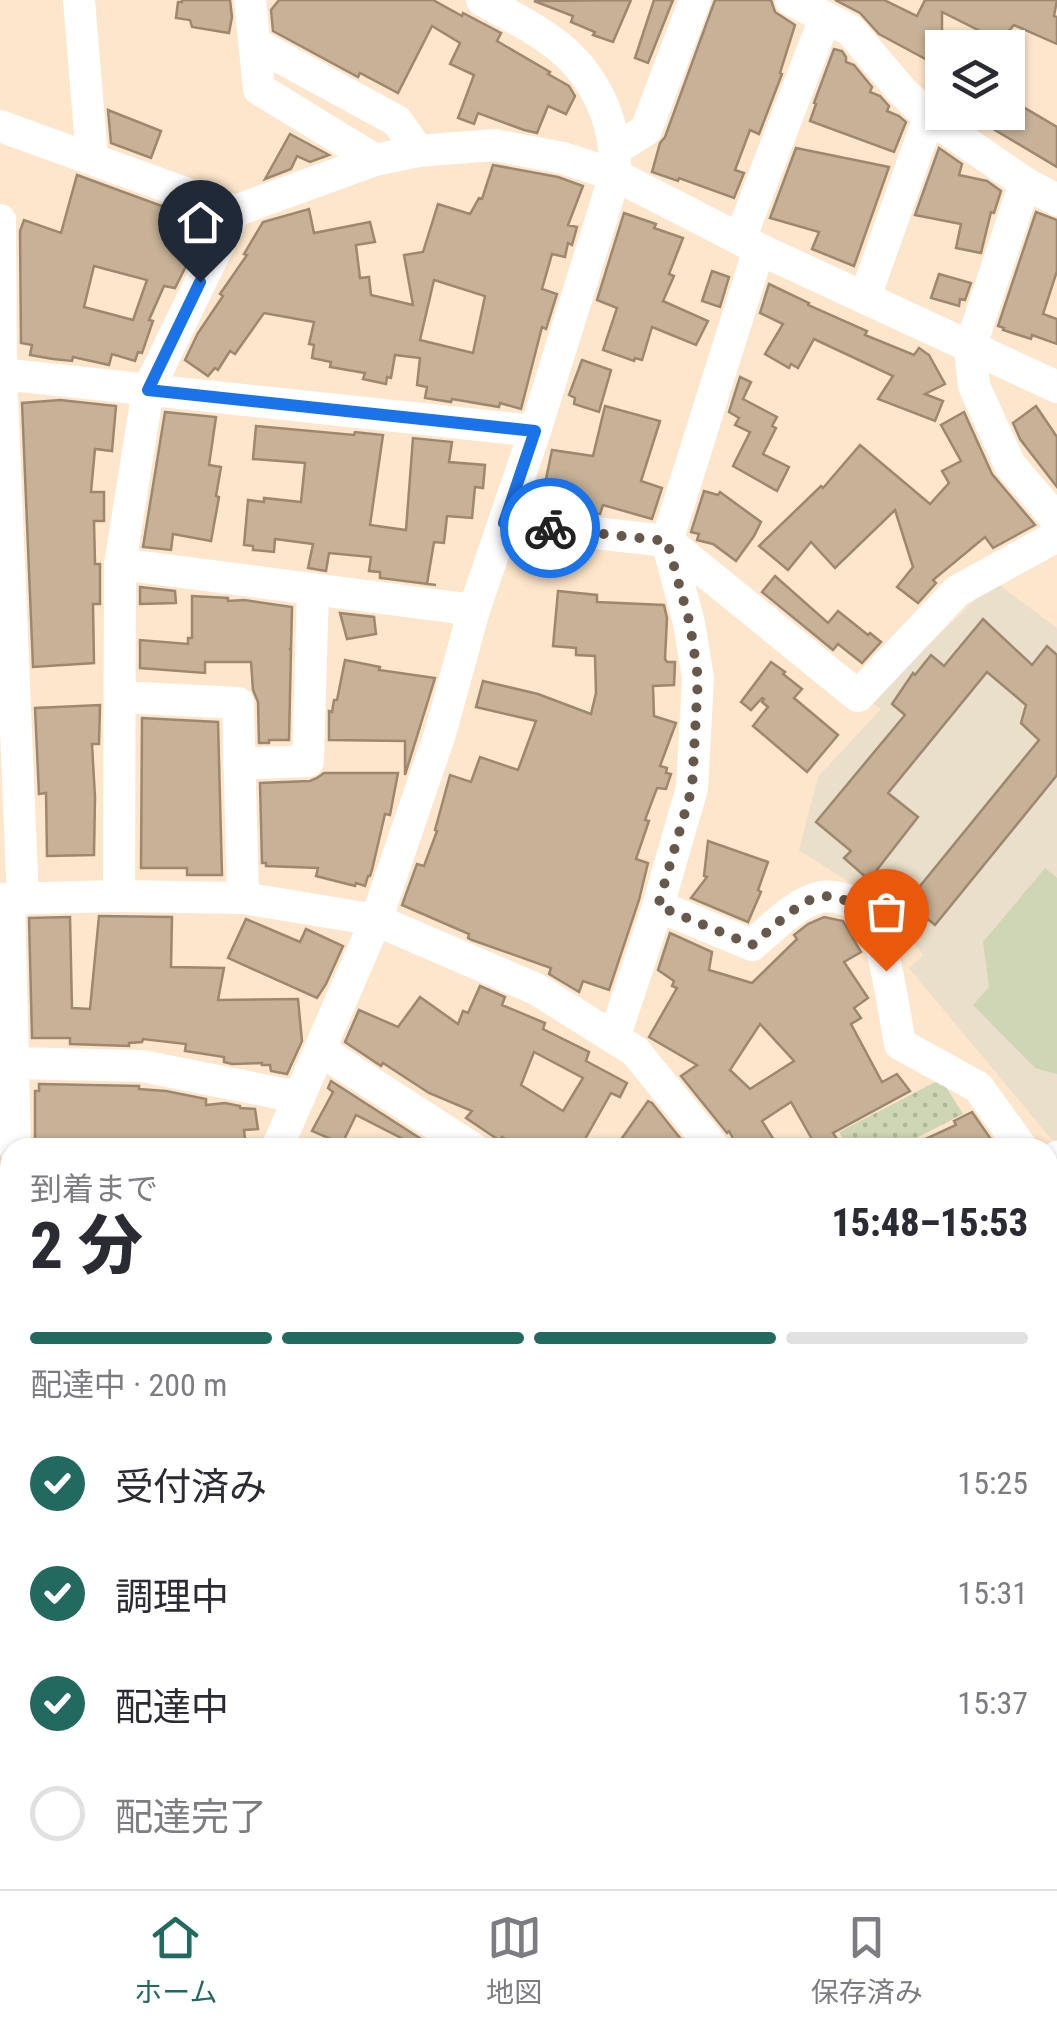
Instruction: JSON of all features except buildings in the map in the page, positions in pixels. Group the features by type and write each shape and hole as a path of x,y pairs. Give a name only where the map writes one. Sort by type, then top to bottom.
{"street":[{"path":"79,0 92,158"},
{"path":"250,0 259,89 375,160"},
{"path":"281,1138 376,920 440,734 474,610 535,431 615,162 606,110 592,80 552,41 482,0"},
{"path":"615,162 646,130 695,0"},
{"path":"791,0 850,30 902,92 925,112"},
{"path":"614,1038 692,788 698,678 690,624 667,541 749,244 824,18"},
{"path":"256,44 397,120 418,151"},
{"path":"0,126 235,211 375,160 418,151 494,145 563,158 615,162 749,244 1057,387"},
{"path":"865,297 925,127"},
{"path":"949,130 1025,183 1057,200"},
{"path":"1025,183 970,348 974,386 1010,464 1057,520"},
{"path":"119,896 120,564 148,390 235,211"},
{"path":"0,220 16,1138"},
{"path":"1,374 535,431"},
{"path":"504,523 667,541 858,696 957,591 1057,536"},
{"path":"120,564 474,610"},
{"path":"239,764 308,761 314,589"},
{"path":"120,698 238,704 243,898"},
{"path":"658,906 752,945 814,898 838,896 864,911 878,934 900,1044 978,1087 1015,1138"},
{"path":"10,899 243,898 376,920 536,989 635,1051 706,1138"},
{"path":"320,1050 456,1138"},
{"path":"12,1063 142,1066 298,1098"}],"shaded area":[{"path":"994,581 1057,628 1057,1138 1051,1138 909,968 923,955 888,907 799,850 818,777 881,709 871,702"}],"green space":[{"path":"1045,868 1057,878 1057,1074 1035,1068 973,1005 989,987 983,942"},
{"path":"941,1079 963,1114 916,1138 843,1138 839,1132"}],"way so far":[{"path":"550,528 667,541 690,624 698,678 692,788 658,906 752,945 814,898 838,896 864,911 878,934 886,971"}],"route":[{"path":"200,282 148,390 535,431 504,523 550,528"}]}
